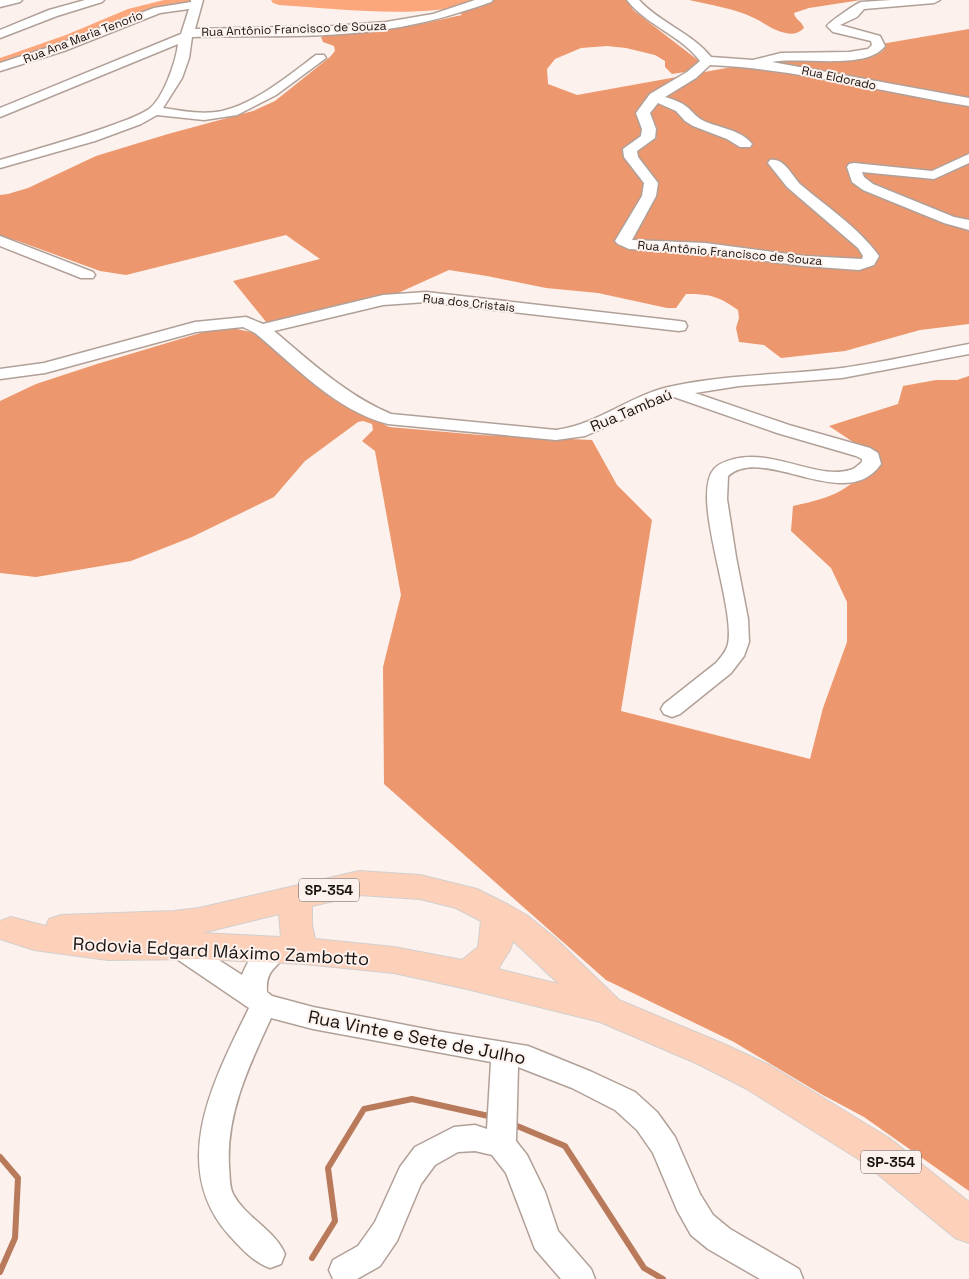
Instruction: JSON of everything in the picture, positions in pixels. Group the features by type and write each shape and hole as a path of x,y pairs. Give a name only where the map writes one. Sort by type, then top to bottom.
{"main road":[{"name":"Rodovia Edgard Máximo Zambotto","path":"5,929 174,924 199,921 359,883 420,887 465,898 516,925 543,947 607,1010"},
{"path":"290,951 296,934 294,916 297,897"},
{"path":"467,975 486,962 495,948 498,939 497,914"},
{"name":"Rodovia Edgard Máximo Zambotto","path":"5,929 34,937 108,947 177,946 290,951 394,960 467,975 607,1010 711,1054 791,1097 876,1150 969,1224"}],"street":[{"path":"0,3 16,0"},
{"path":"0,34 53,13 98,0"},
{"name":"Rua Antônio Francisco de Souza","path":"186,35 333,30 386,26 435,17 487,0"},
{"path":"633,0 648,16 701,53 707,61 702,69 692,77 655,97"},
{"path":"755,63 780,57 840,56 870,53 879,46 876,39 837,29 833,26 835,23 853,14 861,6 934,0"},
{"path":"0,164 90,138 146,117 155,111 176,78 183,58 186,35 196,2"},
{"name":"Rua Ana Maria Tenorio","path":"0,67 60,48 158,10 196,2"},
{"path":"0,113 186,35"},
{"path":"155,111 197,116 230,113 273,91 320,58"},
{"name":"Rua Eldorado","path":"707,61 755,63 969,102"},
{"path":"655,97 681,108 690,118 698,123 732,136 745,144"},
{"name":"Rua Antônio Francisco de Souza","path":"655,97 643,113 649,129 648,138 630,149 631,157 651,183 649,196 624,239 626,243 705,248 804,261 859,265 871,260 871,256 863,245 792,184 775,163"},
{"path":"969,158 934,175 854,167 857,180 868,187 949,220 969,224"},
{"path":"0,241 87,275"},
{"name":"Rua dos Cristais","path":"261,329 383,300 426,297 679,326"},
{"path":"0,374 45,368 196,328 223,323 246,322 261,329"},
{"name":"Rua Tambaú","path":"261,329 348,401 388,419 556,435 579,432 598,425 673,391 739,382 842,373 969,350"},
{"path":"672,710 731,660 740,643 736,601 731,585 717,493 718,477 722,471 730,466 745,462 762,461 829,478 842,479 864,472 872,464 871,457 863,452 783,429 673,391"},
{"name":"Rua Vinte e Sete de Julho","path":"177,946 259,1000 313,1018 528,1057 625,1101 647,1121 665,1146 688,1201 702,1225 719,1239 788,1279"},
{"path":"270,1254 238,1223 218,1193 213,1160 216,1118 259,1000 253,984 254,974 261,962 290,951"},
{"path":"500,1145 505,1053"},
{"path":"344,1270 368,1256 386,1231 410,1176 425,1156 454,1140 475,1138 500,1145 517,1164 530,1192 546,1239 580,1279"}],"shaded area":[{"path":"446,0 640,0 629,1 633,10 699,61 685,72 672,74 665,67 665,61 655,55 626,48 607,46 581,48 555,59 547,69 548,84 577,95 788,57 861,58 878,54 884,50 881,44 969,29 969,324 920,330 845,351 781,358 764,345 739,342 736,328 739,318 738,310 714,297 686,294 676,308 667,308 598,293 546,288 449,270 387,298 275,323 267,323 233,281 320,259 286,235 126,275 100,271 0,236 0,195 28,188 96,156 253,111 275,101 330,57 335,51 334,46 323,42 321,37 332,34 411,26 462,15"},
{"path":"689,0 861,0 809,8 794,13 804,28 791,34 777,31 754,18 738,12"},
{"path":"217,328 237,329 264,335 357,410 389,427 480,435 592,440 617,485 652,520 621,711 810,759 823,708 847,642 847,602 831,568 791,531 793,506 831,496 840,491 858,478 877,458 829,426 898,404 903,386 936,380 957,380 969,376 969,1191 864,1117 821,1094 734,1042 606,980 384,784 383,667 401,595 375,451 362,441 373,430 372,424 363,421 358,422 305,461 274,497 192,537 131,561 36,577 0,573 0,401 36,384"}],"waterway":[{"path":"0,64 72,39 134,12 183,0"},
{"path":"279,0 365,6 452,5 472,0"},
{"path":"312,1258 335,1221 328,1168 364,1109 412,1099 493,1117"},
{"path":"510,1123 565,1146 644,1268 663,1279"},
{"path":"0,1157 18,1178 15,1238 0,1272"}]}
